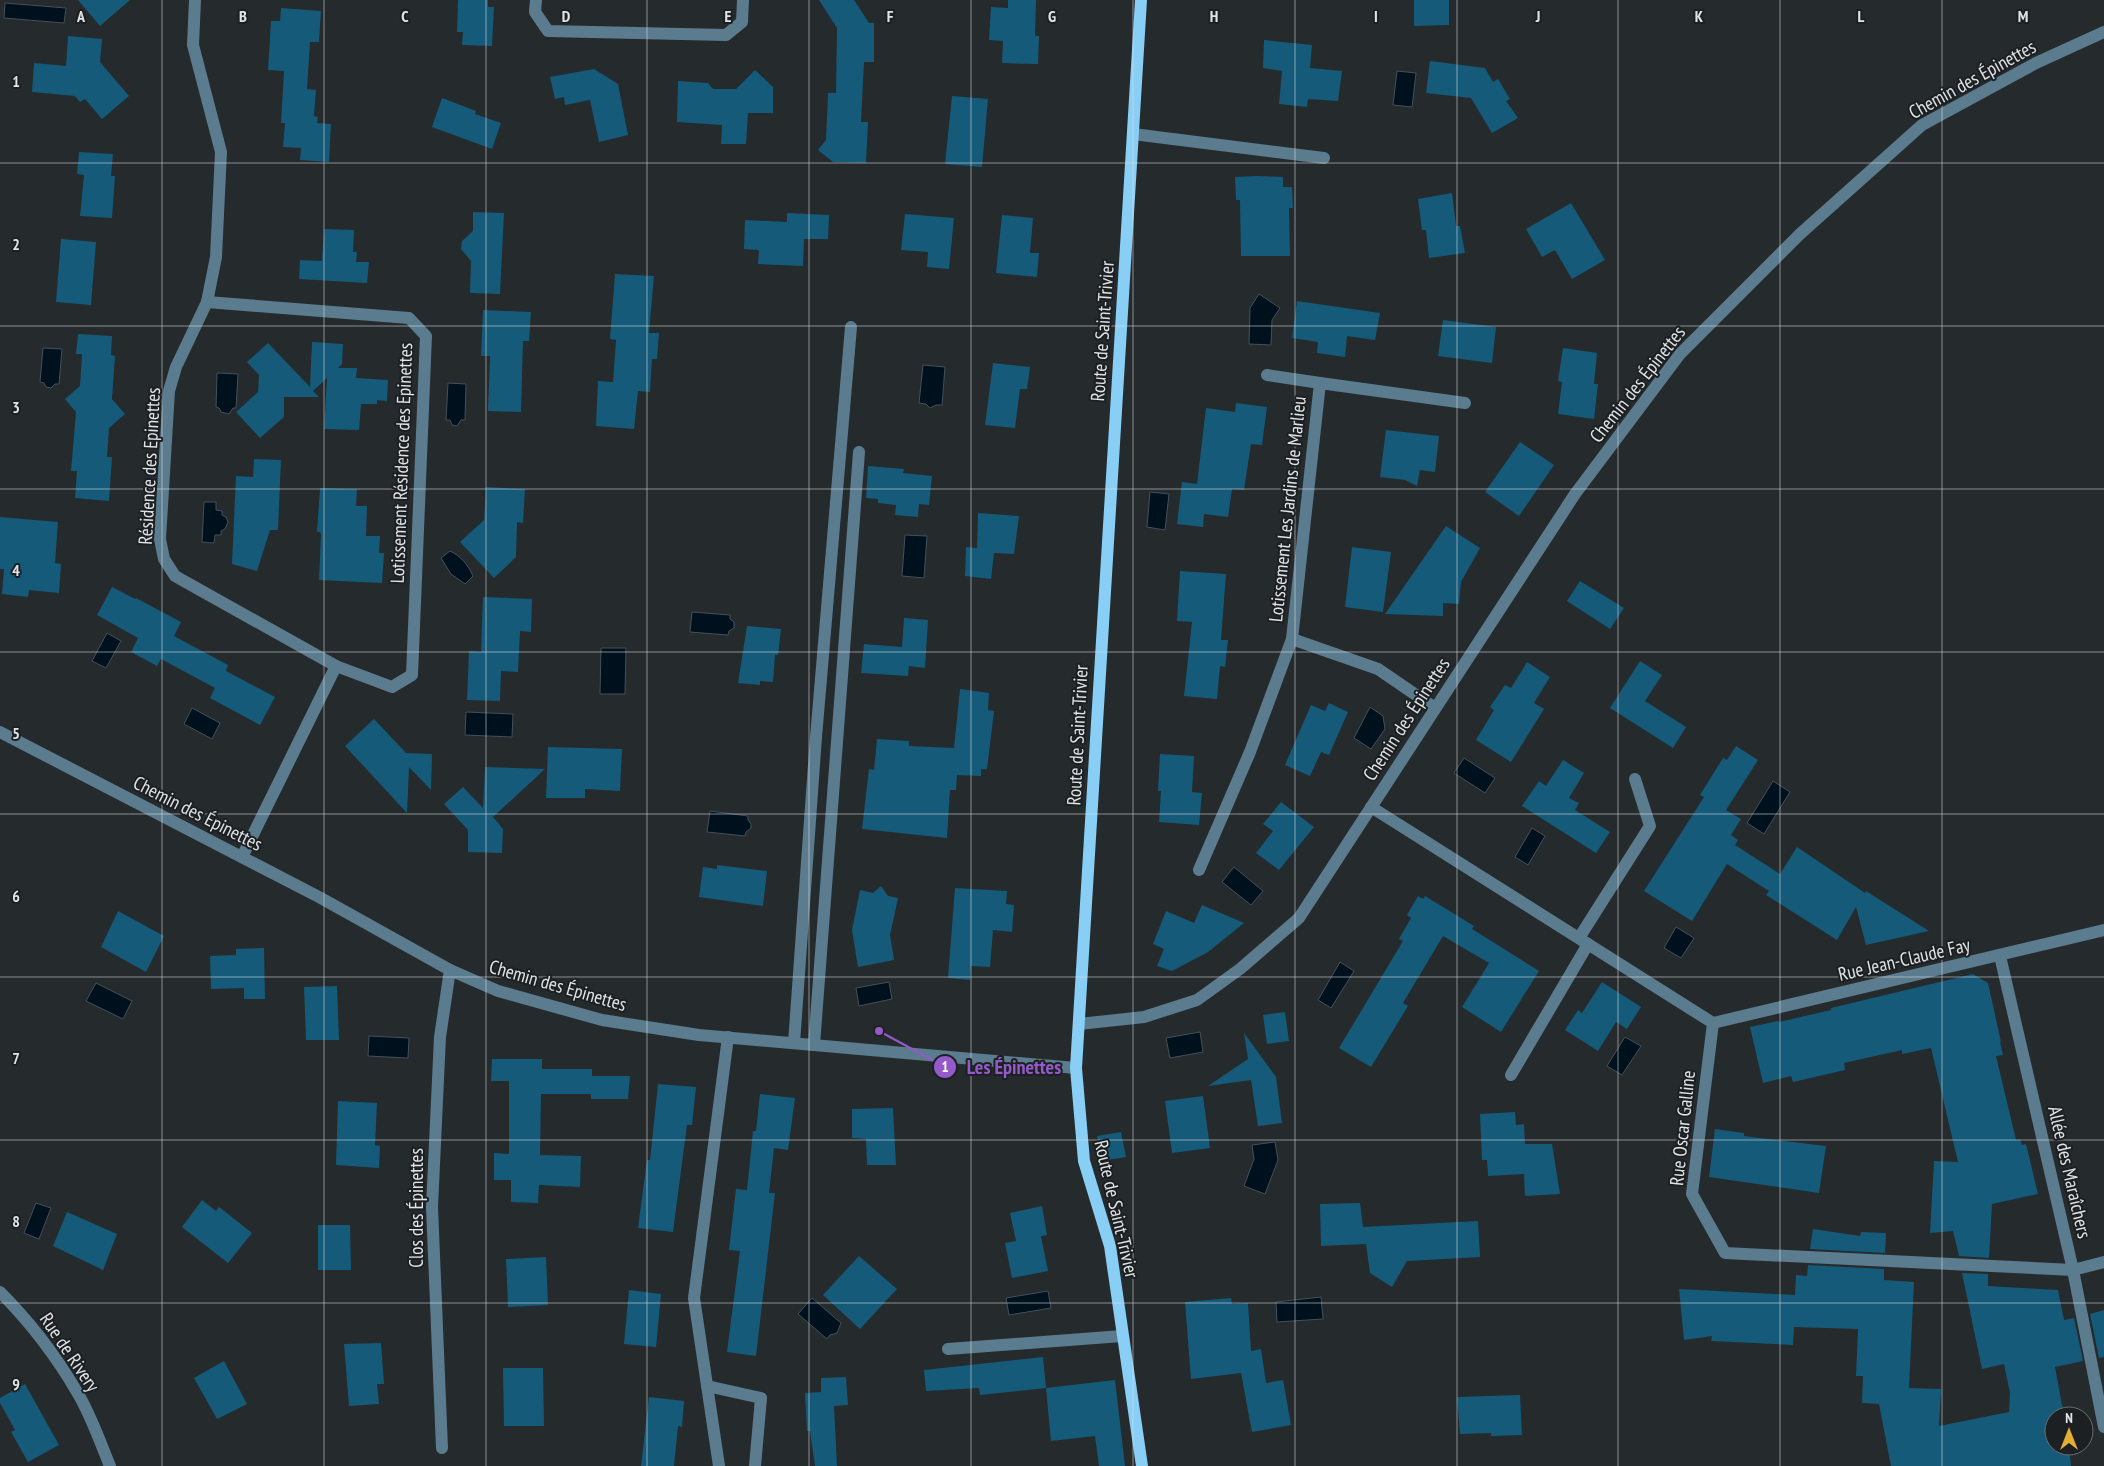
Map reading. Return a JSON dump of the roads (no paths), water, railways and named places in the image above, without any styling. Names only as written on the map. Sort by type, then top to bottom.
[{"type":"main road","name":"Route de Saint-Trivier","points":[[1141,0],[1076,1068],[1084,1161],[1110,1246],[1142,1466]]},
{"type":"street","name":"Résidence des Epinettes","points":[[195,0],[192,45],[221,152],[216,257],[207,302],[176,367],[169,391],[160,539],[164,559],[175,576],[336,666]]},
{"type":"street","points":[[536,0],[535,12],[548,31],[726,35],[742,22],[743,0]]},
{"type":"street","name":"Chemin des Épinettes","points":[[1079,1024],[1144,1017],[1197,1000],[1240,969],[1299,918],[1575,494],[1680,354],[1800,234],[1922,125],[2036,63],[2104,32]]},
{"type":"street","points":[[1133,134],[1324,158]]},
{"type":"street","name":"Lotissement Résidence des Epinettes","points":[[207,302],[408,318],[426,336],[412,675],[392,687],[336,666]]},
{"type":"street","points":[[794,1043],[816,737],[851,327]]},
{"type":"street","name":"Lotissement Les Jardins de Marlieu","points":[[1266,375],[1466,402]]},
{"type":"street","name":"Lotissement Les Jardins de Marlieu","points":[[1200,870],[1250,752],[1292,639],[1320,383]]},
{"type":"street","points":[[814,1045],[859,452]]},
{"type":"street","name":"Lotissement Les Jardins de Marlieu","points":[[1292,639],[1378,669],[1435,708]]},
{"type":"street","points":[[242,857],[336,666]]},
{"type":"street","name":"Chemin des Épinettes","points":[[0,732],[242,857],[450,970],[498,991],[602,1020],[728,1037],[1076,1068]]},
{"type":"street","points":[[1512,1075],[1584,941],[1650,826],[1635,779]]},
{"type":"street","points":[[1371,807],[1713,1023]]},
{"type":"street","name":"Rue Jean-Claude Fay","points":[[1713,1023],[2104,930]]},
{"type":"street","name":"Allée des Maraîchers","points":[[2000,956],[2073,1270],[2104,1426]]},
{"type":"street","name":"Clos des Épinettes","points":[[442,1448],[432,1207],[440,1037],[450,970]]},
{"type":"street","name":"Rue Oscar Galline","points":[[1713,1023],[1692,1194],[1725,1252],[2073,1270],[2104,1262]]},
{"type":"street","points":[[719,1466],[694,1298],[728,1037]]},
{"type":"street","name":"Rue de Rivery","points":[[0,1292],[24,1316],[78,1394],[110,1466]]},
{"type":"street","points":[[948,1349],[1122,1336]]},
{"type":"street","points":[[707,1386],[762,1398],[754,1466]]},
{"type":"water","points":[[5,3],[66,8],[64,23],[4,18]]},
{"type":"water","points":[[1397,71],[1416,73],[1412,107],[1393,105]]},
{"type":"water","points":[[1259,294],[1280,308],[1272,320],[1271,345],[1249,344],[1250,308]]},
{"type":"water","points":[[43,348],[62,349],[59,384],[55,384],[51,388],[46,387],[44,383],[40,382]]},
{"type":"water","points":[[923,365],[945,367],[942,405],[930,408],[926,404],[919,403]]},
{"type":"water","points":[[217,373],[238,374],[236,408],[233,408],[229,414],[221,412],[216,407]]},
{"type":"water","points":[[448,383],[466,384],[465,420],[461,420],[457,426],[452,425],[450,420],[446,420]]},
{"type":"water","points":[[1150,492],[1169,494],[1165,530],[1147,527]]},
{"type":"water","points":[[204,502],[216,502],[216,510],[222,511],[222,515],[226,517],[228,522],[225,529],[221,531],[221,535],[215,535],[214,543],[202,542]]},
{"type":"water","points":[[905,535],[927,536],[924,578],[902,576]]},
{"type":"water","points":[[450,551],[464,561],[473,576],[465,584],[451,574],[441,558]]},
{"type":"water","points":[[692,612],[730,615],[730,619],[734,622],[734,628],[729,631],[728,635],[690,632]]},
{"type":"water","points":[[107,633],[121,641],[106,668],[92,661]]},
{"type":"water","points":[[601,648],[626,648],[625,694],[600,694]]},
{"type":"water","points":[[1370,707],[1383,716],[1385,729],[1371,749],[1354,738]]},
{"type":"water","points":[[192,708],[220,723],[212,739],[184,724]]},
{"type":"water","points":[[466,712],[513,714],[512,737],[465,735]]},
{"type":"water","points":[[1464,758],[1495,778],[1485,793],[1454,773]]},
{"type":"water","points":[[1773,781],[1790,792],[1764,834],[1747,823]]},
{"type":"water","points":[[710,811],[748,816],[751,828],[746,832],[745,836],[707,832]]},
{"type":"water","points":[[1532,828],[1545,836],[1528,865],[1515,857]]},
{"type":"water","points":[[1234,867],[1263,891],[1251,905],[1222,882]]},
{"type":"water","points":[[1676,927],[1694,938],[1681,958],[1664,948]]},
{"type":"water","points":[[1340,962],[1354,971],[1331,1008],[1318,1000]]},
{"type":"water","points":[[889,982],[892,999],[859,1006],[856,988]]},
{"type":"water","points":[[96,983],[132,1001],[123,1019],[86,1001]]},
{"type":"water","points":[[1200,1032],[1203,1052],[1170,1058],[1166,1038]]},
{"type":"water","points":[[369,1036],[409,1038],[408,1058],[368,1056]]},
{"type":"water","points":[[1625,1037],[1641,1046],[1622,1075],[1607,1066]]},
{"type":"water","points":[[1275,1142],[1278,1160],[1265,1194],[1244,1186],[1254,1159],[1252,1145]]},
{"type":"water","points":[[36,1203],[51,1208],[39,1239],[24,1233]]},
{"type":"water","points":[[1048,1291],[1051,1308],[1009,1315],[1006,1298]]},
{"type":"water","points":[[1321,1297],[1323,1319],[1277,1322],[1276,1302]]},
{"type":"water","points":[[812,1298],[841,1323],[837,1333],[830,1335],[827,1339],[798,1314]]},
{"type":"place","name":"Les Épinettes","points":[[879,1031]]}]
